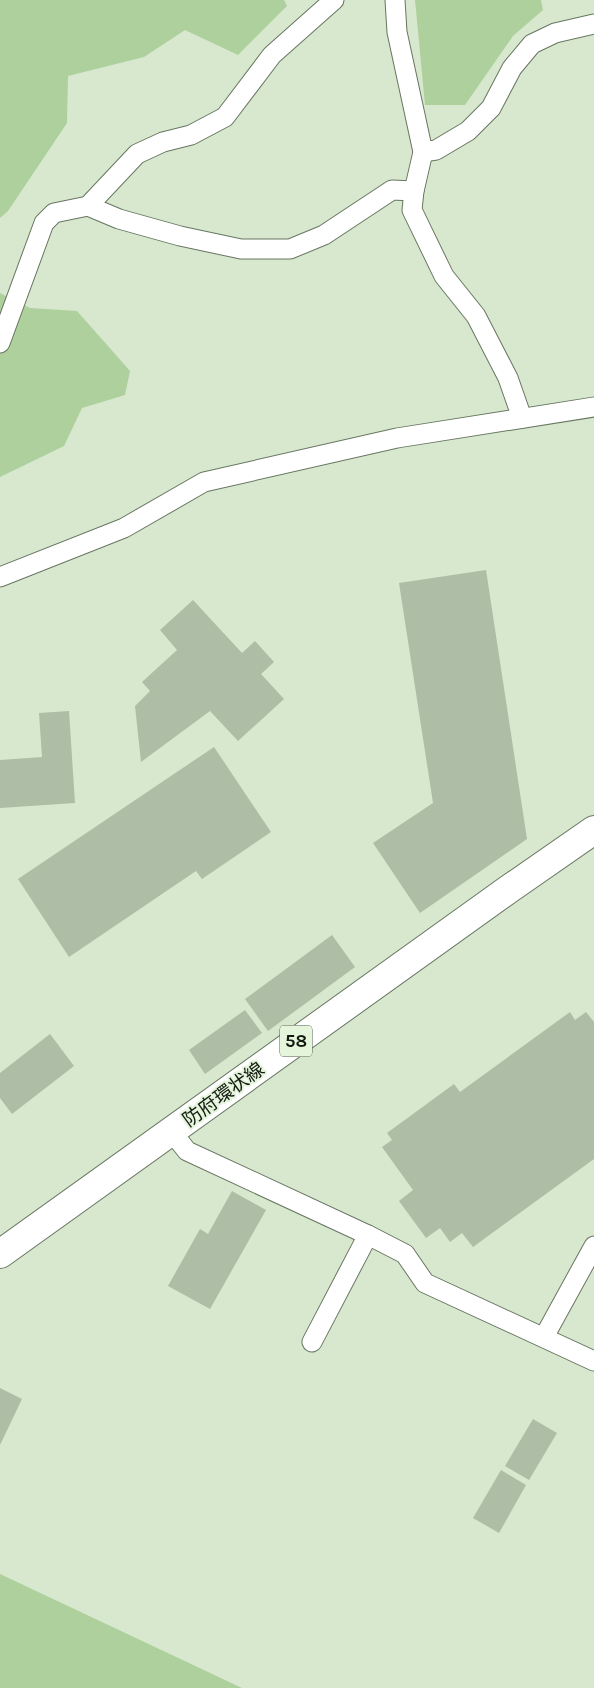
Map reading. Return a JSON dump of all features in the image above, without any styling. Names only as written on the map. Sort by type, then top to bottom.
[{"type":"main road","name":"防府環状線","points":[[0,1254],[501,894],[594,830]]},
{"type":"street","points":[[88,206],[137,154],[163,142],[192,136],[225,117],[272,55],[334,0]]},
{"type":"street","points":[[395,0],[397,32],[423,152],[414,191],[412,210],[444,276],[476,316],[508,378],[522,418]]},
{"type":"street","points":[[423,152],[436,150],[468,131],[491,108],[512,68],[532,44],[556,33],[594,24]]},
{"type":"street","points":[[0,343],[44,223],[54,213],[88,206],[119,219],[180,236],[242,249],[290,249],[324,235],[392,190],[414,191]]},
{"type":"street","points":[[0,577],[124,528],[204,482],[397,438],[594,408]]},
{"type":"street","points":[[171,1131],[187,1151],[405,1254],[426,1283],[594,1361]]},
{"type":"street","points":[[312,1342],[368,1235]]},
{"type":"street","points":[[544,1337],[594,1246]]},
{"type":"green space","points":[[0,0],[284,0],[287,6],[238,55],[185,30],[144,57],[68,76],[67,123],[8,211],[0,218]]},
{"type":"green space","points":[[415,0],[541,0],[543,10],[513,36],[465,105],[425,105]]},
{"type":"green space","points":[[0,293],[30,308],[77,311],[130,371],[125,395],[82,408],[64,446],[0,477]]},
{"type":"green space","points":[[0,1574],[242,1688],[0,1688]]},
{"type":"building","points":[[486,570],[527,839],[420,913],[373,843],[433,803],[399,583]]},
{"type":"building","points":[[193,600],[242,653],[255,641],[274,662],[261,674],[284,699],[238,741],[210,711],[141,762],[135,706],[150,691],[142,682],[177,650],[160,630]]},
{"type":"building","points":[[69,711],[75,803],[0,808],[0,760],[42,757],[39,713]]},
{"type":"building","points":[[214,747],[271,832],[202,879],[196,871],[69,957],[18,879]]},
{"type":"building","points":[[332,935],[355,967],[268,1031],[245,999]]},
{"type":"building","points":[[245,1010],[262,1033],[205,1074],[189,1050]]},
{"type":"building","points":[[570,1012],[575,1020],[586,1012],[594,1022],[594,1159],[473,1247],[462,1233],[450,1242],[440,1228],[426,1238],[399,1201],[413,1190],[382,1147],[392,1140],[387,1133],[454,1084],[460,1092]]},
{"type":"building","points":[[50,1034],[74,1066],[12,1114],[0,1098],[0,1073]]},
{"type":"building","points":[[232,1191],[266,1210],[210,1309],[168,1286],[200,1229],[208,1234]]},
{"type":"building","points":[[0,1388],[22,1399],[0,1445]]},
{"type":"building","points":[[533,1419],[557,1433],[529,1480],[505,1466]]},
{"type":"building","points":[[501,1470],[526,1485],[499,1533],[473,1518]]}]
